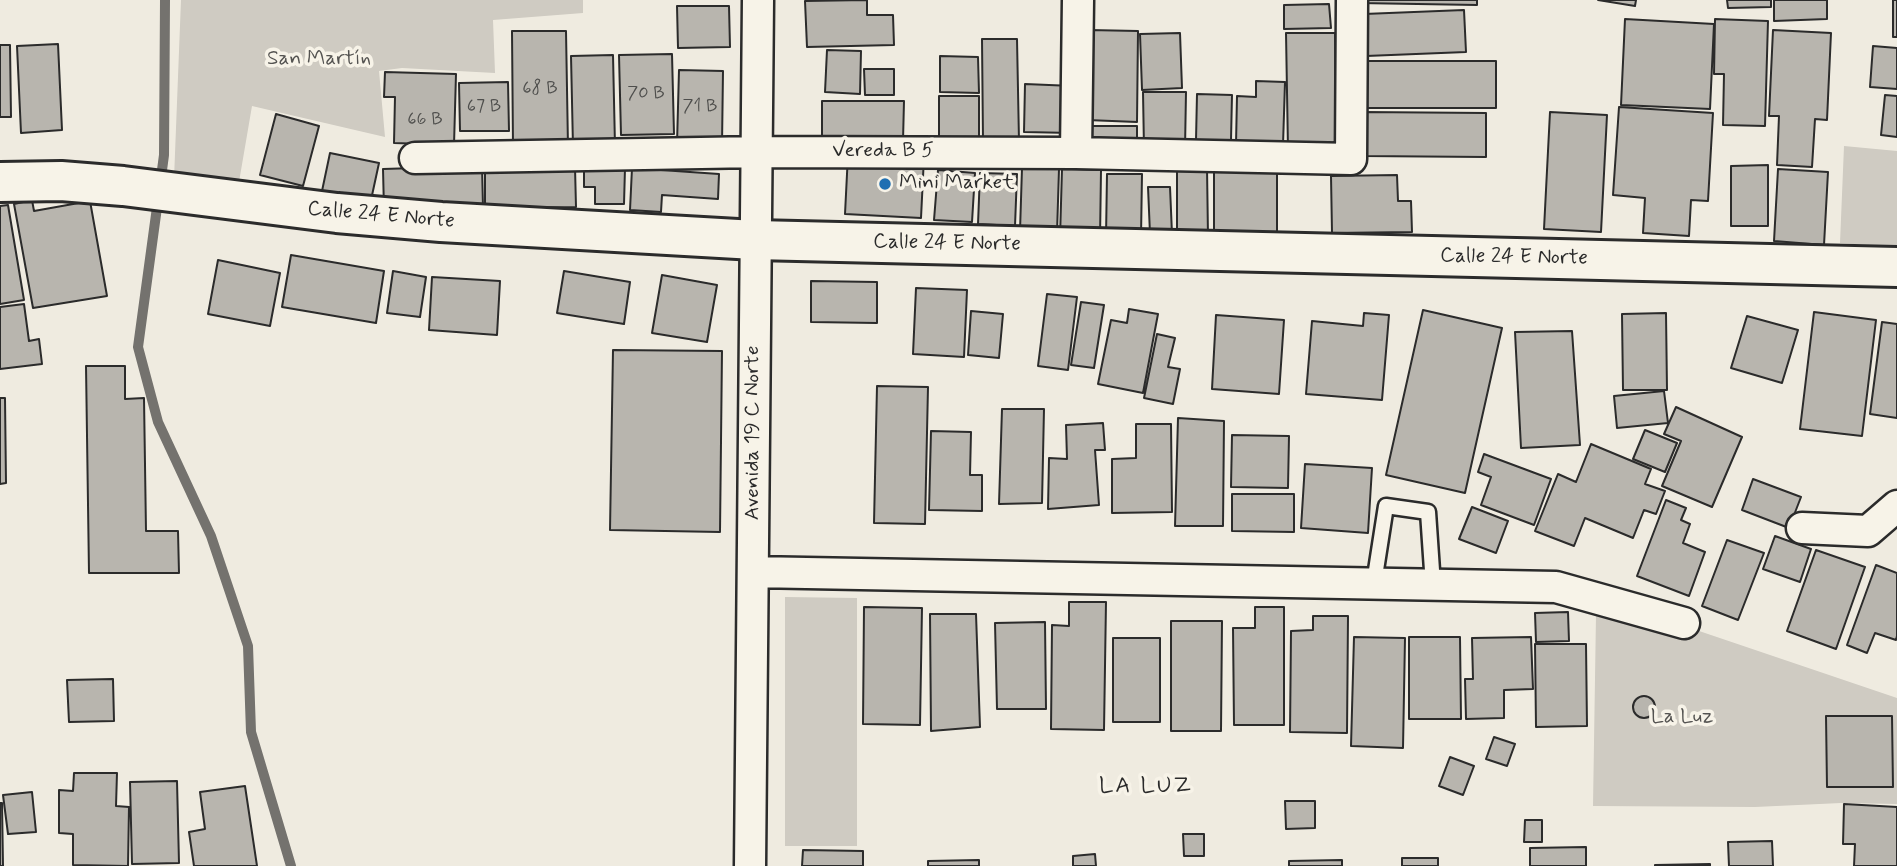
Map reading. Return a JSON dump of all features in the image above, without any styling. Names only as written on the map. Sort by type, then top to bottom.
[{"type":"main road","name":"Calle 24 E Norte","points":[[0,182],[61,181],[337,213],[441,222],[755,240],[1897,267]]},
{"type":"street","name":"Avenida 19 C Norte","points":[[750,866],[758,0]]},
{"type":"street","points":[[1076,153],[1078,0]]},
{"type":"street","name":"Vereda B 5","points":[[415,158],[758,152],[1076,153],[1352,159],[1352,0]]},
{"type":"street","points":[[1802,528],[1868,531],[1897,506]]},
{"type":"street","points":[[753,572],[1556,587],[1684,623]]},
{"type":"lane","points":[[1374,583],[1386,506],[1427,512],[1433,584]]},
{"type":"green space","name":"San Martín","points":[[181,0],[583,0],[583,13],[493,20],[495,73],[402,68],[379,71],[385,137],[252,106],[239,182],[174,179]]},
{"type":"green space","points":[[1844,146],[1897,151],[1897,247],[1840,243]]},
{"type":"green space","points":[[785,597],[857,598],[857,846],[785,846]]},
{"type":"green space","name":"La Luz","points":[[1643,612],[1897,698],[1897,804],[1593,806],[1596,615],[1640,624]]},
{"type":"building","points":[[867,0],[867,15],[893,15],[894,45],[807,47],[805,1]]},
{"type":"building","points":[[1358,0],[1477,0],[1477,5],[1358,3]]},
{"type":"building","points":[[1598,0],[1636,0],[1635,6]]},
{"type":"building","points":[[1727,0],[1771,0],[1771,7],[1728,8]]},
{"type":"building","points":[[1774,0],[1827,0],[1827,19],[1774,21]]},
{"type":"building","points":[[1893,0],[1897,0],[1897,37],[1893,37]]},
{"type":"building","points":[[1329,4],[1331,28],[1284,29],[1284,5]]},
{"type":"building","points":[[677,6],[729,6],[730,47],[678,48]]},
{"type":"building","points":[[1464,10],[1466,52],[1366,56],[1364,14]]},
{"type":"building","points":[[1625,19],[1714,24],[1710,109],[1621,105]]},
{"type":"building","points":[[1715,19],[1768,21],[1765,126],[1723,125],[1724,74],[1714,74]]},
{"type":"building","points":[[1089,30],[1138,31],[1137,122],[1087,120]]},
{"type":"building","points":[[1773,30],[1831,33],[1827,120],[1815,119],[1812,167],[1777,165],[1779,116],[1769,116]]},
{"type":"building","points":[[512,31],[566,31],[568,147],[513,147]]},
{"type":"building","points":[[1180,33],[1182,88],[1142,90],[1140,34]]},
{"type":"building","points":[[1286,33],[1335,33],[1336,149],[1288,150]]},
{"type":"building","points":[[982,39],[1017,39],[1019,141],[983,141]]},
{"type":"building","points":[[58,44],[62,130],[21,133],[17,46]]},
{"type":"building","points":[[0,45],[10,45],[11,117],[0,117]]},
{"type":"building","points":[[1873,46],[1897,48],[1897,89],[1870,87]]},
{"type":"building","points":[[827,50],[861,51],[860,94],[825,92]]},
{"type":"building","points":[[672,54],[674,134],[621,135],[619,55]]},
{"type":"building","points":[[613,55],[615,146],[573,147],[571,56]]},
{"type":"building","points":[[940,56],[978,57],[979,93],[940,92]]},
{"type":"building","points":[[1358,61],[1496,61],[1496,108],[1359,108]]},
{"type":"building","points":[[864,69],[894,69],[894,95],[865,95]]},
{"type":"building","points":[[679,70],[723,71],[722,145],[677,144]]},
{"type":"building","points":[[385,72],[456,74],[454,145],[394,143],[395,97],[384,97]]},
{"type":"building","points":[[1256,81],[1285,82],[1283,145],[1236,144],[1237,96],[1256,97]]},
{"type":"building","points":[[508,82],[509,131],[460,131],[459,83]]},
{"type":"building","points":[[1025,84],[1073,86],[1072,133],[1024,132]]},
{"type":"building","points":[[1143,92],[1186,92],[1185,149],[1144,149]]},
{"type":"building","points":[[1197,94],[1232,95],[1231,140],[1196,140]]},
{"type":"building","points":[[1885,95],[1897,96],[1897,137],[1881,135]]},
{"type":"building","points":[[939,96],[979,96],[979,143],[939,143]]},
{"type":"building","points":[[822,101],[904,101],[903,141],[822,140]]},
{"type":"building","points":[[1619,107],[1713,113],[1708,201],[1691,200],[1689,236],[1643,233],[1645,198],[1613,195]]},
{"type":"building","points":[[1362,112],[1486,113],[1486,157],[1362,156]]},
{"type":"building","points":[[1550,112],[1607,115],[1601,232],[1544,229]]},
{"type":"building","points":[[276,114],[319,126],[303,186],[260,175]]},
{"type":"building","points":[[1092,126],[1137,126],[1137,149],[1092,149]]},
{"type":"building","points":[[330,153],[379,163],[371,200],[322,191]]},
{"type":"building","points":[[848,154],[924,157],[921,218],[845,214]]},
{"type":"building","points":[[1214,159],[1277,170],[1277,237],[1214,236]]},
{"type":"building","points":[[1768,165],[1768,226],[1731,226],[1731,166]]},
{"type":"building","points":[[482,166],[483,207],[384,210],[383,169]]},
{"type":"building","points":[[485,167],[575,167],[576,207],[485,208]]},
{"type":"building","points":[[1177,167],[1207,167],[1208,237],[1177,237]]},
{"type":"building","points":[[584,168],[625,168],[624,204],[595,204],[595,187],[584,187]]},
{"type":"building","points":[[632,168],[719,174],[718,199],[662,195],[661,212],[630,210]]},
{"type":"building","points":[[1022,168],[1059,169],[1057,233],[1020,231]]},
{"type":"building","points":[[1062,169],[1101,170],[1100,239],[1060,238]]},
{"type":"building","points":[[1778,169],[1828,172],[1824,245],[1774,241]]},
{"type":"building","points":[[938,170],[975,173],[972,222],[934,220]]},
{"type":"building","points":[[980,173],[1017,174],[1015,226],[978,224]]},
{"type":"building","points":[[1107,174],[1142,174],[1141,237],[1106,237]]},
{"type":"building","points":[[1397,175],[1398,201],[1411,201],[1412,232],[1332,233],[1331,176]]},
{"type":"building","points":[[1148,187],[1170,187],[1172,234],[1150,234]]},
{"type":"building","points":[[32,200],[34,211],[90,201],[107,296],[33,308],[14,204]]},
{"type":"building","points":[[8,205],[24,300],[0,304],[0,206]]},
{"type":"building","points":[[291,255],[384,271],[376,323],[282,307]]},
{"type":"building","points":[[218,260],[280,273],[270,326],[208,314]]},
{"type":"building","points":[[393,271],[426,277],[420,317],[387,313]]},
{"type":"building","points":[[564,271],[630,282],[624,324],[557,313]]},
{"type":"building","points":[[662,275],[717,285],[707,342],[652,333]]},
{"type":"building","points":[[432,277],[500,281],[497,335],[429,330]]},
{"type":"building","points":[[811,281],[877,282],[877,323],[811,322]]},
{"type":"building","points":[[916,288],[967,290],[964,357],[913,354]]},
{"type":"building","points":[[1047,294],[1077,297],[1068,370],[1038,366]]},
{"type":"building","points":[[1081,302],[1104,305],[1094,368],[1071,365]]},
{"type":"building","points":[[24,304],[29,341],[39,339],[42,364],[0,369],[0,307]]},
{"type":"building","points":[[1129,309],[1158,314],[1143,393],[1098,384],[1111,320],[1127,323]]},
{"type":"building","points":[[1423,310],[1502,328],[1465,493],[1386,475]]},
{"type":"building","points":[[971,311],[1003,314],[999,358],[968,355]]},
{"type":"building","points":[[1814,312],[1876,320],[1862,436],[1800,429]]},
{"type":"building","points":[[1364,313],[1389,315],[1382,400],[1306,394],[1312,321],[1363,326]]},
{"type":"building","points":[[1666,313],[1667,390],[1623,390],[1622,314]]},
{"type":"building","points":[[1216,315],[1284,320],[1279,394],[1212,389]]},
{"type":"building","points":[[1747,316],[1798,330],[1782,383],[1731,368]]},
{"type":"building","points":[[1882,322],[1897,324],[1897,418],[1870,414]]},
{"type":"building","points":[[1572,331],[1580,445],[1521,448],[1515,332]]},
{"type":"building","points":[[1157,334],[1175,338],[1168,367],[1180,369],[1173,404],[1144,398]]},
{"type":"building","points":[[613,350],[722,351],[720,532],[610,530]]},
{"type":"building","points":[[86,366],[125,366],[125,399],[144,398],[146,531],[178,531],[179,573],[89,573]]},
{"type":"building","points":[[877,386],[928,387],[925,524],[874,523]]},
{"type":"building","points":[[1664,391],[1668,423],[1617,428],[1614,396]]},
{"type":"building","points":[[0,398],[5,398],[6,483],[0,484]]},
{"type":"building","points":[[1676,407],[1742,437],[1712,507],[1662,486],[1681,441],[1664,434]]},
{"type":"building","points":[[1002,409],[1044,409],[1042,503],[999,504]]},
{"type":"building","points":[[1178,418],[1224,421],[1223,526],[1175,526]]},
{"type":"building","points":[[1103,423],[1105,450],[1095,450],[1099,505],[1048,509],[1049,458],[1067,459],[1066,425]]},
{"type":"building","points":[[1136,424],[1171,424],[1172,512],[1112,513],[1112,459],[1136,458]]},
{"type":"building","points":[[1645,430],[1677,443],[1665,472],[1633,459]]},
{"type":"building","points":[[931,431],[971,432],[970,475],[982,475],[982,511],[929,510]]},
{"type":"building","points":[[1232,435],[1289,436],[1288,488],[1231,487]]},
{"type":"building","points":[[1591,444],[1651,469],[1645,484],[1665,491],[1656,514],[1644,510],[1633,538],[1585,518],[1574,546],[1535,531],[1558,474],[1576,482]]},
{"type":"building","points":[[1484,454],[1551,479],[1534,525],[1481,505],[1491,477],[1478,472]]},
{"type":"building","points":[[1305,464],[1372,468],[1368,533],[1301,528]]},
{"type":"building","points":[[1753,479],[1801,497],[1789,528],[1742,510]]},
{"type":"building","points":[[1232,494],[1294,494],[1294,532],[1232,531]]},
{"type":"building","points":[[1666,500],[1686,508],[1681,520],[1690,524],[1683,543],[1705,552],[1689,596],[1637,576]]},
{"type":"building","points":[[1472,507],[1508,521],[1496,553],[1459,539]]},
{"type":"building","points":[[1775,536],[1811,549],[1800,582],[1763,569]]},
{"type":"building","points":[[1727,540],[1764,553],[1738,620],[1702,606]]},
{"type":"building","points":[[1816,550],[1865,567],[1836,649],[1787,631]]},
{"type":"building","points":[[1876,565],[1897,573],[1897,636],[1896,640],[1875,633],[1867,653],[1847,645]]},
{"type":"building","points":[[1069,602],[1106,602],[1104,730],[1051,729],[1052,625],[1069,626]]},
{"type":"building","points":[[864,607],[922,608],[920,725],[863,724]]},
{"type":"building","points":[[1255,607],[1284,607],[1284,725],[1234,725],[1233,628],[1255,628]]},
{"type":"building","points":[[1568,612],[1569,641],[1536,642],[1535,613]]},
{"type":"building","points":[[930,614],[976,614],[980,727],[931,731]]},
{"type":"building","points":[[1313,616],[1348,616],[1347,733],[1290,732],[1291,631],[1313,630]]},
{"type":"building","points":[[1171,621],[1222,621],[1221,731],[1171,731]]},
{"type":"building","points":[[1045,622],[1046,709],[997,709],[995,623]]},
{"type":"building","points":[[1354,637],[1405,638],[1403,748],[1351,746]]},
{"type":"building","points":[[1409,637],[1460,637],[1461,719],[1409,719]]},
{"type":"building","points":[[1531,637],[1533,689],[1504,690],[1504,718],[1466,719],[1465,679],[1473,679],[1472,638]]},
{"type":"building","points":[[1113,638],[1160,638],[1160,722],[1113,722]]},
{"type":"building","points":[[1535,644],[1586,644],[1587,726],[1536,727]]},
{"type":"building","points":[[113,679],[114,721],[69,722],[67,680]]},
{"type":"building","points":[[1644,696],[1652,699],[1655,707],[1652,715],[1644,718],[1636,715],[1633,707],[1636,699]]},
{"type":"building","points":[[1826,716],[1892,716],[1893,787],[1827,787]]},
{"type":"building","points":[[1494,737],[1515,744],[1507,766],[1486,759]]},
{"type":"building","points":[[1450,757],[1474,766],[1463,795],[1439,786]]},
{"type":"building","points":[[74,773],[117,773],[116,806],[129,807],[128,866],[73,865],[73,834],[59,833],[59,790],[73,791]]},
{"type":"building","points":[[177,781],[179,863],[132,864],[130,782]]},
{"type":"building","points":[[245,786],[257,866],[194,866],[189,832],[205,829],[200,792]]},
{"type":"building","points":[[32,792],[36,832],[8,834],[3,795]]},
{"type":"building","points":[[1285,801],[1315,801],[1315,828],[1286,829]]},
{"type":"building","points":[[2,803],[3,866],[0,866]]},
{"type":"building","points":[[1844,804],[1897,807],[1897,866],[1854,866],[1855,844],[1843,844]]},
{"type":"building","points":[[1525,820],[1542,820],[1542,842],[1524,842]]},
{"type":"building","points":[[1183,834],[1204,834],[1204,856],[1184,856]]},
{"type":"building","points":[[1772,841],[1773,866],[1729,866],[1728,842]]},
{"type":"building","points":[[1586,847],[1586,866],[1530,866],[1530,848]]},
{"type":"building","points":[[803,850],[863,851],[863,866],[802,866]]},
{"type":"building","points":[[1095,854],[1096,866],[1073,866],[1073,856]]},
{"type":"building","points":[[1402,858],[1438,858],[1438,866],[1402,866]]},
{"type":"building","points":[[979,860],[979,866],[928,866],[928,861]]},
{"type":"building","points":[[1342,860],[1342,866],[1289,866],[1289,861]]},
{"type":"building","points":[[1655,865],[1710,866],[1655,866]]},
{"type":"waterway","points":[[160,185],[164,155],[165,0]]},
{"type":"waterway","points":[[158,200],[138,347],[158,422],[211,536],[248,646],[251,732],[291,866]]},
{"type":"place","name":"Mini Market","points":[[885,184]]},
{"type":"district","name":"LA LUZ","points":[[1146,787]]}]
